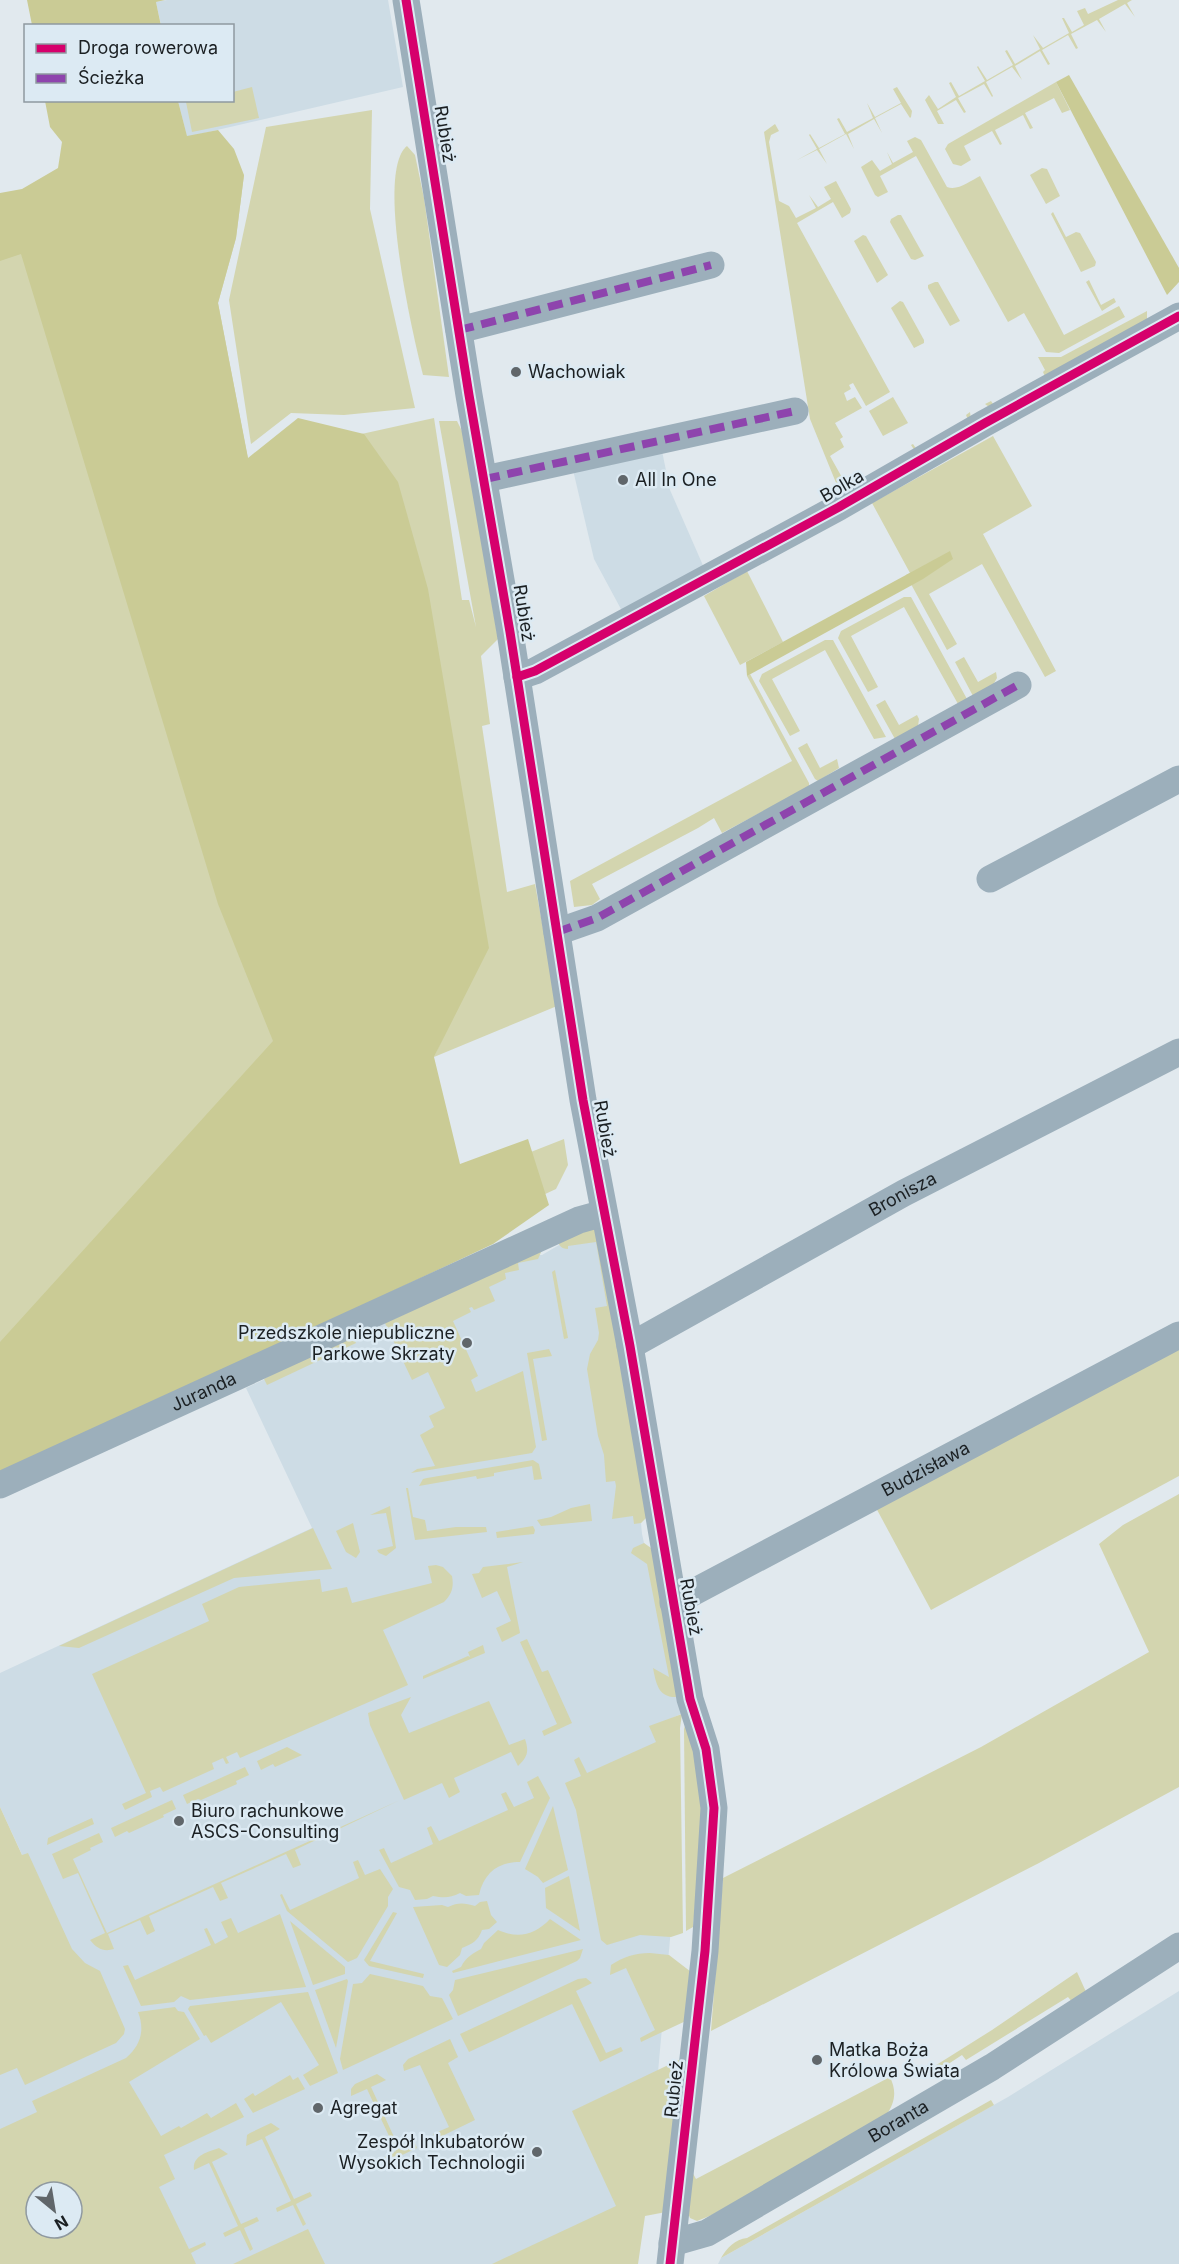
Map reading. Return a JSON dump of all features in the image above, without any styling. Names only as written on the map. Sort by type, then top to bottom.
[{"type":"street","name":"Rubież","points":[[406,0],[518,677],[583,1100],[630,1346],[690,1699],[706,1749],[714,1808],[705,1951],[671,2254]]},
{"type":"street","points":[[459,330],[711,265]]},
{"type":"street","name":"Bolka","points":[[518,677],[535,671],[839,507],[1179,316]]},
{"type":"street","points":[[485,479],[795,411]]},
{"type":"street","points":[[557,932],[597,918],[1018,685]]},
{"type":"street","points":[[990,879],[1179,779]]},
{"type":"street","name":"Bronisza","points":[[630,1346],[904,1193],[1179,1052]]},
{"type":"street","name":"Juranda","points":[[0,1485],[579,1220],[604,1213]]},
{"type":"street","name":"Budzisława","points":[[673,1603],[1179,1335]]},
{"type":"street","name":"Boranta","points":[[671,2254],[972,2079],[1094,2003],[1179,1946]]},
{"type":"shaded area","points":[[167,0],[388,0],[403,87],[187,137],[178,102],[234,102],[234,24],[161,24],[156,2]]},
{"type":"shaded area","points":[[662,451],[670,490],[705,570],[622,611],[594,559],[573,470]]},
{"type":"shaded area","points":[[596,1234],[644,1515],[641,1523],[642,1534],[644,1543],[650,1550],[681,1714],[672,1718],[673,1906],[645,2216],[543,2264],[147,2264],[154,2167],[84,2182],[84,2180],[24,2180],[24,2200],[0,2216],[0,2068],[100,2023],[0,1807],[0,1673],[312,1528],[246,1388],[533,1255],[542,1255],[563,1241]]},
{"type":"shaded area","points":[[1179,1991],[1179,2264],[718,2264],[721,2258],[1008,2097]]},
{"type":"green space","points":[[27,0],[165,0],[156,2],[161,24],[32,24]]},
{"type":"green space","points":[[1118,0],[1132,0],[1127,3],[1135,17],[1125,4],[1099,19],[1106,32],[1097,20],[1071,34],[1078,48],[1076,49],[1068,35],[1042,50],[1050,64],[1048,65],[1040,51],[1015,66],[1022,80],[1012,67],[986,82],[992,97],[984,84],[958,98],[966,112],[964,113],[956,100],[937,111],[944,124],[938,124],[925,100],[929,95],[938,109],[956,97],[949,83],[951,82],[959,96],[985,81],[978,66],[987,80],[1013,65],[1005,51],[1007,50],[1015,64],[1040,49],[1033,35],[1043,48],[1069,33],[1062,18],[1072,32],[1084,25],[1077,11],[1085,8],[1088,14]]},
{"type":"green space","points":[[1069,75],[1179,268],[1179,282],[1167,295],[1056,82]]},
{"type":"green space","points":[[1056,82],[1070,110],[1062,113],[1054,98],[1025,113],[1033,128],[1030,129],[1023,115],[995,130],[1002,144],[1000,145],[992,131],[964,146],[971,160],[961,166],[953,164],[945,149],[948,144]]},
{"type":"green space","points":[[252,87],[259,118],[192,132],[186,102],[234,102],[234,92]]},
{"type":"green space","points":[[897,87],[912,111],[910,118],[901,104],[875,118],[882,133],[874,119],[848,134],[854,149],[846,134],[819,149],[827,164],[817,150],[797,160],[817,149],[810,134],[819,148],[845,134],[837,119],[839,118],[847,132],[873,118],[867,103],[875,117],[901,103],[893,89]]},
{"type":"green space","points":[[45,102],[178,102],[187,136],[218,130],[234,149],[244,175],[236,238],[218,303],[248,458],[298,418],[364,434],[398,482],[428,589],[489,948],[434,1057],[460,1164],[528,1139],[549,1205],[493,1244],[0,1476],[0,1342],[273,1041],[218,904],[21,254],[0,261],[0,193],[22,189],[58,168],[62,142],[50,127]]},
{"type":"green space","points":[[372,110],[370,209],[415,408],[344,415],[291,413],[251,444],[229,300],[266,127]]},
{"type":"green space","points":[[775,124],[779,131],[771,135],[769,142],[779,201],[789,206],[796,218],[816,208],[809,195],[818,207],[831,199],[824,187],[836,181],[851,209],[850,213],[842,218],[833,202],[797,223],[890,392],[866,406],[853,383],[849,385],[851,389],[844,393],[847,401],[855,397],[862,408],[835,423],[843,437],[840,439],[844,447],[830,456],[844,481],[859,473],[863,479],[915,451],[911,445],[913,444],[917,450],[947,434],[841,495],[810,419],[764,132]]},
{"type":"green space","points":[[915,137],[921,140],[947,187],[960,187],[980,176],[1064,335],[1119,306],[1125,317],[1059,353],[1046,352],[1024,313],[1008,322],[916,156],[880,176],[888,192],[878,197],[875,195],[861,167],[872,160],[880,171],[892,164],[887,152],[893,163],[913,152],[907,141]]},
{"type":"green space","points":[[407,146],[415,155],[424,198],[449,377],[423,375],[405,292],[395,220],[395,187],[398,162]]},
{"type":"green space","points":[[1042,168],[1047,169],[1060,196],[1046,204],[1030,175]]},
{"type":"green space","points":[[244,175],[236,238],[218,303],[248,459],[434,418],[462,600],[469,600],[476,627],[439,421],[457,421],[463,433],[498,639],[481,656],[490,724],[482,726],[507,892],[535,884],[557,1006],[434,1057],[446,1031],[341,1227],[564,1139],[568,1165],[556,1189],[0,1446],[0,247]]},
{"type":"green space","points":[[1053,212],[1066,237],[1076,232],[1080,233],[1096,262],[1095,266],[1081,272],[1051,214]]},
{"type":"green space","points":[[901,215],[924,256],[915,260],[911,259],[890,222]]},
{"type":"green space","points":[[863,235],[866,236],[888,275],[877,283],[854,241]]},
{"type":"green space","points":[[1089,280],[1101,305],[1114,298],[1116,302],[1102,311],[1086,282]]},
{"type":"green space","points":[[938,282],[960,321],[950,326],[928,288],[928,285]]},
{"type":"green space","points":[[900,301],[903,302],[924,340],[924,343],[914,348],[891,308]]},
{"type":"green space","points":[[1147,311],[1147,319],[1140,330],[998,409],[992,409],[985,404],[991,401],[995,407],[1046,379],[1043,372],[1045,370],[1038,357],[1061,357]]},
{"type":"green space","points":[[893,397],[908,423],[883,436],[869,411]]},
{"type":"green space","points":[[970,412],[971,420],[969,421],[966,415]]},
{"type":"green space","points":[[993,436],[1032,506],[983,534],[1056,671],[1045,677],[982,564],[929,594],[957,644],[947,650],[906,575],[910,573],[872,503]]},
{"type":"green space","points":[[950,551],[953,559],[923,579],[747,676],[746,662]]},
{"type":"green space","points":[[747,571],[783,642],[740,665],[704,596]]},
{"type":"green space","points":[[904,597],[911,597],[967,699],[958,704],[904,607],[851,636],[878,687],[868,692],[838,638],[841,631]]},
{"type":"green space","points":[[825,640],[833,640],[886,737],[874,739],[825,650],[772,679],[800,731],[790,736],[759,681],[762,674]]},
{"type":"green space","points":[[964,657],[978,682],[996,672],[997,678],[993,685],[973,696],[955,662]]},
{"type":"green space","points":[[750,674],[809,783],[809,787],[722,833],[714,818],[592,884],[600,899],[592,905],[574,907],[570,881],[792,761],[747,676]]},
{"type":"green space","points":[[885,700],[899,725],[917,715],[918,726],[895,739],[876,705]]},
{"type":"green space","points":[[807,743],[820,768],[837,759],[839,768],[818,781],[815,779],[798,748]]},
{"type":"green space","points":[[591,1224],[603,1229],[650,1514],[641,1523],[634,1524],[633,1516],[612,1519],[616,1486],[615,1481],[606,1482],[604,1455],[598,1436],[587,1369],[590,1354],[598,1340],[599,1333],[595,1308],[607,1306],[596,1242],[568,1246],[568,1249],[560,1246],[556,1239]]},
{"type":"green space","points":[[542,1250],[538,1259],[518,1263],[519,1270],[505,1273],[506,1279],[489,1287],[495,1301],[474,1310],[472,1307],[469,1308],[471,1312],[453,1321],[478,1376],[471,1380],[476,1392],[523,1371],[536,1447],[532,1453],[411,1473],[417,1469],[435,1466],[420,1435],[434,1427],[429,1416],[445,1408],[428,1372],[412,1380],[385,1323]]},
{"type":"green space","points":[[555,1270],[568,1338],[564,1339],[552,1272]]},
{"type":"green space","points":[[351,1333],[356,1343],[267,1385],[264,1379]]},
{"type":"green space","points":[[1179,1343],[1179,1476],[931,1610],[875,1506]]},
{"type":"green space","points":[[549,1349],[552,1356],[533,1359],[547,1440],[542,1441],[527,1353]]},
{"type":"green space","points":[[533,1460],[539,1464],[542,1479],[534,1480],[532,1466],[494,1473],[494,1476],[477,1479],[476,1476],[419,1486],[423,1479],[427,1478]]},
{"type":"green space","points":[[406,1488],[408,1488],[413,1517],[425,1520],[427,1531],[456,1527],[486,1527],[487,1532],[415,1540]]},
{"type":"green space","points":[[1179,1494],[1179,1787],[1039,1863],[711,2031],[723,1878],[981,1747],[1149,1652],[1099,1544],[1123,1525]]},
{"type":"green space","points":[[590,1504],[592,1521],[541,1526],[537,1520],[551,1517],[571,1508]]},
{"type":"green space","points":[[390,1506],[396,1548],[386,1556],[377,1550],[393,1546],[386,1513],[370,1515]]},
{"type":"green space","points":[[353,1523],[360,1552],[356,1558],[346,1552],[336,1531]]},
{"type":"green space","points":[[533,1526],[534,1534],[497,1538],[496,1532]]},
{"type":"green space","points":[[313,1528],[332,1569],[234,1578],[79,1648],[59,1646]]},
{"type":"green space","points":[[644,1543],[658,1553],[677,1697],[671,1697],[662,1692],[654,1674],[653,1668],[669,1677],[647,1564],[631,1553],[633,1548]]},
{"type":"green space","points":[[523,1562],[507,1567],[520,1633],[502,1642],[496,1628],[511,1621],[497,1591],[482,1598],[472,1574],[479,1573],[483,1567]]},
{"type":"green space","points":[[428,1566],[443,1567],[452,1576],[452,1590],[447,1599],[383,1630],[408,1685],[240,1758],[237,1752],[226,1757],[229,1763],[226,1764],[223,1758],[212,1763],[214,1769],[163,1792],[160,1787],[150,1791],[152,1797],[125,1810],[122,1804],[146,1793],[92,1674],[209,1621],[202,1604],[239,1587],[320,1579],[322,1592],[347,1587],[352,1603],[432,1583]]},
{"type":"green space","points":[[527,1639],[542,1672],[548,1670],[572,1723],[544,1736],[542,1731],[557,1724],[520,1642]]},
{"type":"green space","points":[[483,1645],[485,1653],[423,1679],[423,1676],[470,1657],[468,1652]]},
{"type":"green space","points":[[411,1697],[401,1715],[409,1733],[489,1701],[509,1745],[525,1739],[526,1757],[518,1766],[511,1752],[454,1778],[460,1792],[449,1798],[442,1783],[404,1800],[370,1725],[368,1713]]},
{"type":"green space","points":[[682,1714],[680,1728],[683,1933],[671,1937],[640,1935],[607,1945],[601,1940],[576,1810],[565,1783],[581,1776],[574,1760],[579,1757],[587,1773],[656,1742],[649,1726]]},
{"type":"green space","points":[[688,1716],[704,1808],[693,1927],[686,1931],[684,1729]]},
{"type":"green space","points":[[287,1747],[302,1755],[275,1767],[273,1764],[261,1770],[257,1761]]},
{"type":"green space","points":[[245,1767],[249,1775],[236,1781],[237,1784],[187,1804],[183,1795]]},
{"type":"green space","points":[[538,1776],[550,1798],[520,1862],[505,1864],[493,1870],[484,1881],[479,1895],[466,1896],[460,1893],[450,1897],[433,1896],[415,1900],[410,1890],[399,1887],[379,1850],[384,1848],[391,1863],[433,1844],[427,1828],[431,1826],[439,1841],[508,1810],[501,1794],[506,1792],[514,1807],[534,1798],[527,1782]]},
{"type":"green space","points":[[172,1800],[176,1809],[163,1815],[164,1817],[115,1837],[111,1828]]},
{"type":"green space","points":[[400,1800],[295,1850],[301,1865],[293,1868],[286,1854],[221,1883],[228,1898],[220,1901],[213,1887],[149,1916],[155,1931],[147,1935],[140,1920],[108,1934],[114,1949],[110,1950],[95,1946],[90,1940],[105,1933],[78,1873],[63,1879],[52,1854],[99,1833],[103,1842],[73,1859],[107,1933]]},
{"type":"green space","points":[[553,1806],[568,1870],[543,1883],[525,1869]]},
{"type":"green space","points":[[0,1807],[22,1855],[28,1853],[72,1949],[85,1963],[100,1971],[125,2029],[124,2034],[116,2043],[25,2085],[17,2068],[0,2075]]},
{"type":"green space","points":[[92,1818],[94,1824],[47,1845],[48,1838]]},
{"type":"green space","points":[[358,1860],[365,1875],[380,1869],[393,1889],[388,1897],[388,1906],[357,1958],[348,1962],[287,1911],[280,1895],[282,1894],[290,1910],[359,1878],[353,1862]]},
{"type":"green space","points":[[569,1876],[580,1931],[546,1908],[545,1888]]},
{"type":"green space","points":[[487,1901],[491,1915],[497,1922],[489,1929],[482,1930],[477,1939],[462,1948],[460,1955],[447,1967],[439,1965],[413,1907],[442,1905],[448,1907],[462,1903],[475,1906]]},
{"type":"green space","points":[[393,1912],[397,1913],[370,1961],[424,1974],[423,1978],[369,1966],[364,1960]]},
{"type":"green space","points":[[280,1914],[306,1987],[190,2000],[181,1996],[174,2002],[141,2006],[123,1966],[128,1965],[135,1980],[211,1945],[204,1929],[207,1928],[215,1944],[228,1937],[221,1922],[231,1918],[238,1933]]},
{"type":"green space","points":[[550,1919],[581,1940],[453,1973],[452,1971],[461,1967],[467,1958],[481,1949],[498,1930],[519,1935],[526,1934],[538,1929]]},
{"type":"green space","points":[[290,1921],[345,1967],[345,1974],[313,1985]]},
{"type":"green space","points":[[583,1949],[577,1961],[458,2016],[449,1995],[453,1990],[455,1980]]},
{"type":"green space","points":[[650,1953],[669,1955],[695,1975],[690,2019],[641,2042],[640,2038],[655,2030],[626,1968],[610,1975],[611,1965],[629,1956]]},
{"type":"green space","points":[[1077,1972],[1087,1994],[1073,2003],[1068,1997],[966,2060],[962,2055],[936,2072],[922,2074],[992,2030]]},
{"type":"green space","points":[[370,1974],[423,1986],[430,1996],[442,1998],[453,2019],[343,2070],[340,2059],[353,1984],[362,1983]]},
{"type":"green space","points":[[586,1978],[592,1983],[576,1991],[606,2053],[621,2047],[623,2051],[600,2062],[572,2004],[469,2052],[460,2034],[578,1979]]},
{"type":"green space","points":[[347,1979],[348,1981],[336,2048],[315,1990]]},
{"type":"green space","points":[[308,1992],[338,2073],[310,2086],[303,2075],[319,2065],[281,2002],[211,2043],[206,2035],[204,2036],[188,2009],[190,2006]]},
{"type":"green space","points":[[175,2007],[178,2011],[184,2012],[200,2039],[129,2082],[161,2136],[207,2113],[211,2118],[236,2103],[244,2117],[164,2155],[175,2179],[159,2187],[189,2249],[205,2242],[206,2245],[191,2253],[196,2264],[0,2264],[0,2129],[37,2112],[32,2101],[126,2058],[135,2048],[140,2037],[138,2012]]},
{"type":"green space","points":[[450,2039],[458,2057],[448,2063],[475,2120],[436,2139],[433,2134],[449,2127],[420,2065],[404,2071],[403,2065],[408,2059]]},
{"type":"green space","points":[[685,2057],[666,2212],[645,2216],[638,2264],[492,2264],[616,2206],[572,2111]]},
{"type":"green space","points":[[377,2074],[386,2080],[371,2087],[400,2150],[415,2143],[417,2148],[383,2164],[381,2159],[396,2151],[367,2089],[351,2096],[351,2089],[355,2084]]},
{"type":"green space","points":[[290,2075],[293,2080],[298,2077],[305,2089],[253,2113],[244,2099],[253,2093],[255,2096]]},
{"type":"green space","points":[[890,2077],[894,2087],[894,2097],[886,2116],[712,2215],[697,2221],[690,2218],[686,2208],[689,2166],[696,2179]]},
{"type":"green space","points":[[991,2100],[994,2105],[721,2258],[735,2242],[747,2238]]},
{"type":"green space","points":[[271,2123],[280,2129],[265,2137],[294,2199],[310,2192],[312,2196],[296,2204],[306,2224],[303,2226],[293,2205],[277,2212],[276,2208],[291,2201],[262,2139],[246,2146],[247,2135]]},
{"type":"green space","points":[[219,2148],[228,2154],[212,2162],[241,2224],[257,2217],[259,2221],[244,2228],[253,2249],[250,2251],[240,2230],[225,2237],[223,2233],[238,2226],[209,2163],[194,2170],[195,2161],[198,2158]]},
{"type":"green space","points":[[308,2229],[325,2264],[233,2264]]},
{"type":"marked path","points":[[459,330],[711,265]]},
{"type":"marked path","points":[[485,479],[795,411]]},
{"type":"marked path","points":[[557,932],[597,918],[1018,685]]},
{"type":"cycle path","points":[[406,0],[469,395],[510,632],[583,1100],[630,1346],[690,1699],[706,1749],[714,1808],[705,1951],[670,2264]]},
{"type":"cycle path","points":[[517,677],[535,671],[839,507],[1179,316]]},
{"type":"place","name":"Wachowiak","points":[[516,372]]},
{"type":"place","name":"All In One","points":[[623,480]]},
{"type":"place","name":"Przedszkole niepubliczne Parkowe Skrzaty","points":[[467,1343]]},
{"type":"place","name":"Biuro rachunkowe ASCS-Consulting","points":[[179,1821]]},
{"type":"place","name":"Matka Boża Królowa Świata","points":[[817,2060]]},
{"type":"place","name":"Agregat","points":[[318,2108]]},
{"type":"place","name":"Zespół Inkubatorów Wysokich Technologii","points":[[537,2152]]}]
